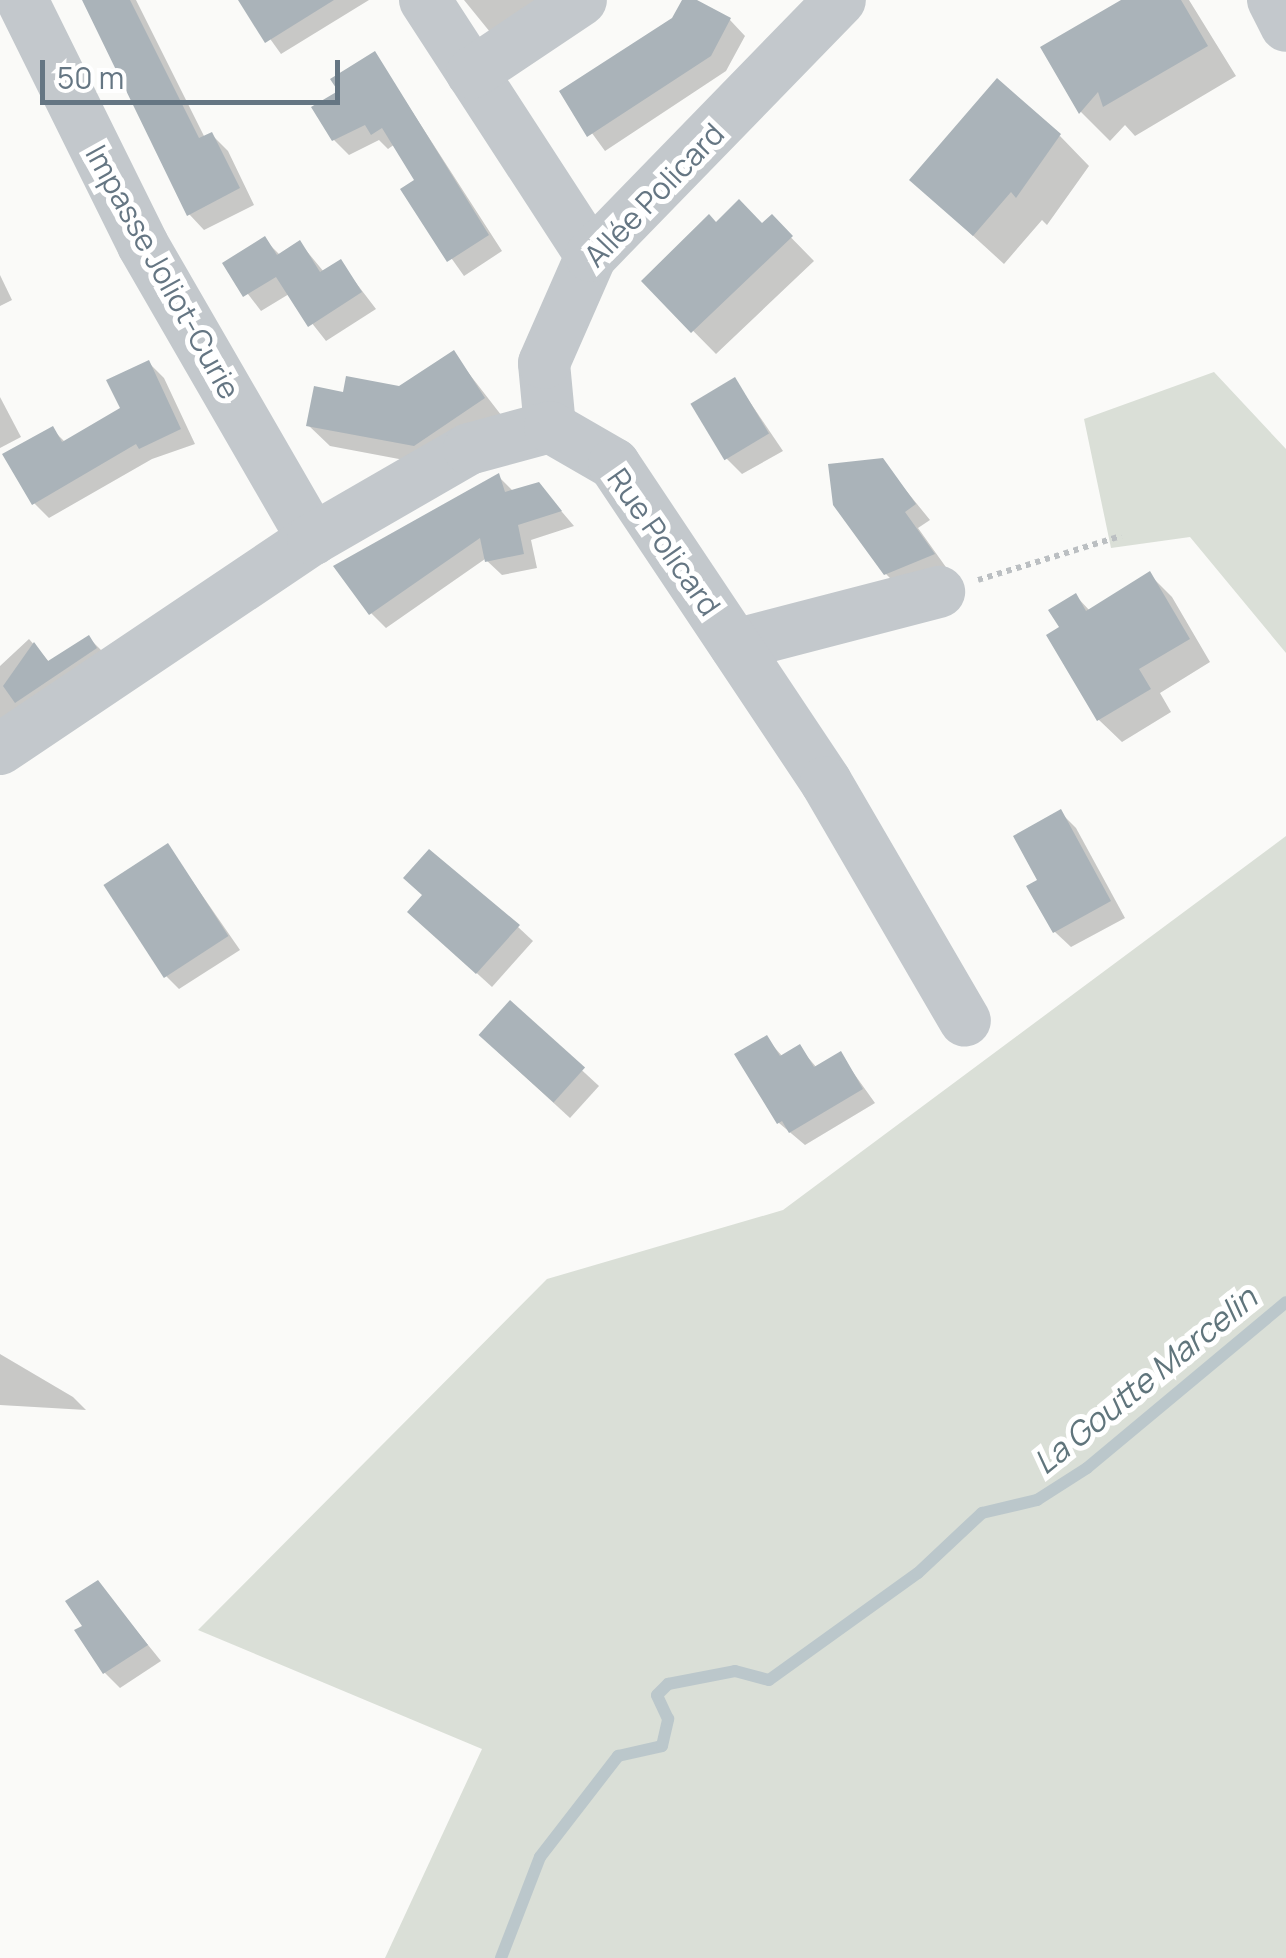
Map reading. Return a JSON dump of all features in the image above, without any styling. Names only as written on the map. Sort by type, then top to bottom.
[{"type":"street","name":"Impasse Joliot-Curie","points":[[22,0],[143,245],[313,538]]},
{"type":"street","points":[[424,0],[591,256]]},
{"type":"street","points":[[472,73],[582,0]]},
{"type":"street","name":"Allée Policard","points":[[550,427],[544,364],[591,256],[840,0]]},
{"type":"street","points":[[1273,0],[1286,26]]},
{"type":"street","points":[[0,750],[313,538],[469,449],[550,427]]},
{"type":"street","name":"Rue Policard","points":[[550,427],[614,464],[826,782],[965,1022]]},
{"type":"street","points":[[735,645],[939,592]]},
{"type":"path","points":[[939,592],[1121,536]]},
{"type":"shaded area","points":[[1214,372],[1286,449],[1286,653],[1190,537],[1111,548],[1084,419]]},
{"type":"shaded area","points":[[1286,836],[1286,1958],[385,1958],[482,1749],[198,1630],[547,1279],[783,1210]]},
{"type":"building","points":[[82,0],[130,0],[199,138],[212,132],[240,188],[187,216]]},
{"type":"building","points":[[238,0],[334,0],[265,43]]},
{"type":"building","points":[[682,0],[697,0],[731,18],[711,56],[587,137],[559,91],[672,18]]},
{"type":"building","points":[[1121,0],[1181,0],[1208,46],[1103,107],[1098,92],[1079,114],[1040,47]]},
{"type":"building","points":[[375,51],[489,235],[447,262],[400,189],[414,180],[382,128],[371,135],[365,125],[332,141],[311,107],[338,91],[330,79]]},
{"type":"building","points":[[997,78],[1061,134],[1016,198],[1011,192],[973,236],[909,180]]},
{"type":"building","points":[[739,199],[762,223],[772,214],[793,236],[691,333],[641,281],[709,214],[716,222]]},
{"type":"building","points":[[265,236],[277,255],[300,240],[320,272],[341,259],[362,292],[308,327],[276,277],[243,297],[222,263]]},
{"type":"building","points":[[454,350],[485,398],[414,446],[306,426],[314,386],[343,392],[346,376],[399,386]]},
{"type":"building","points":[[149,360],[181,429],[139,449],[136,444],[32,505],[2,454],[53,426],[62,442],[120,408],[106,380]]},
{"type":"building","points":[[735,377],[769,434],[724,460],[690,404]]},
{"type":"building","points":[[883,458],[916,504],[905,512],[935,554],[884,575],[833,505],[828,464]]},
{"type":"building","points":[[499,473],[505,492],[539,482],[562,511],[518,525],[524,554],[485,562],[480,538],[369,615],[333,566]]},
{"type":"building","points":[[1150,571],[1190,639],[1139,669],[1151,689],[1097,721],[1046,635],[1059,627],[1048,610],[1076,593],[1086,611]]},
{"type":"building","points":[[89,635],[97,648],[15,703],[3,686],[34,642],[48,661]]},
{"type":"building","points":[[1061,809],[1111,901],[1053,933],[1026,886],[1037,880],[1013,836]]},
{"type":"building","points":[[168,843],[228,936],[164,978],[103,885]]},
{"type":"building","points":[[429,849],[520,925],[476,974],[407,912],[422,895],[403,878]]},
{"type":"building","points":[[510,1000],[585,1068],[554,1103],[479,1035]]},
{"type":"building","points":[[767,1035],[780,1056],[800,1044],[814,1067],[841,1051],[863,1089],[789,1133],[782,1121],[777,1124],[734,1054]]},
{"type":"building","points":[[98,1580],[148,1645],[103,1674],[74,1630],[82,1626],[65,1601]]},
{"type":"waterway","name":"La Goutte Marcelin","points":[[501,1958],[540,1857],[618,1756],[662,1746],[668,1719],[657,1695],[668,1684],[735,1671],[769,1680],[918,1573],[982,1513],[1037,1500],[1087,1468],[1286,1302]]}]
